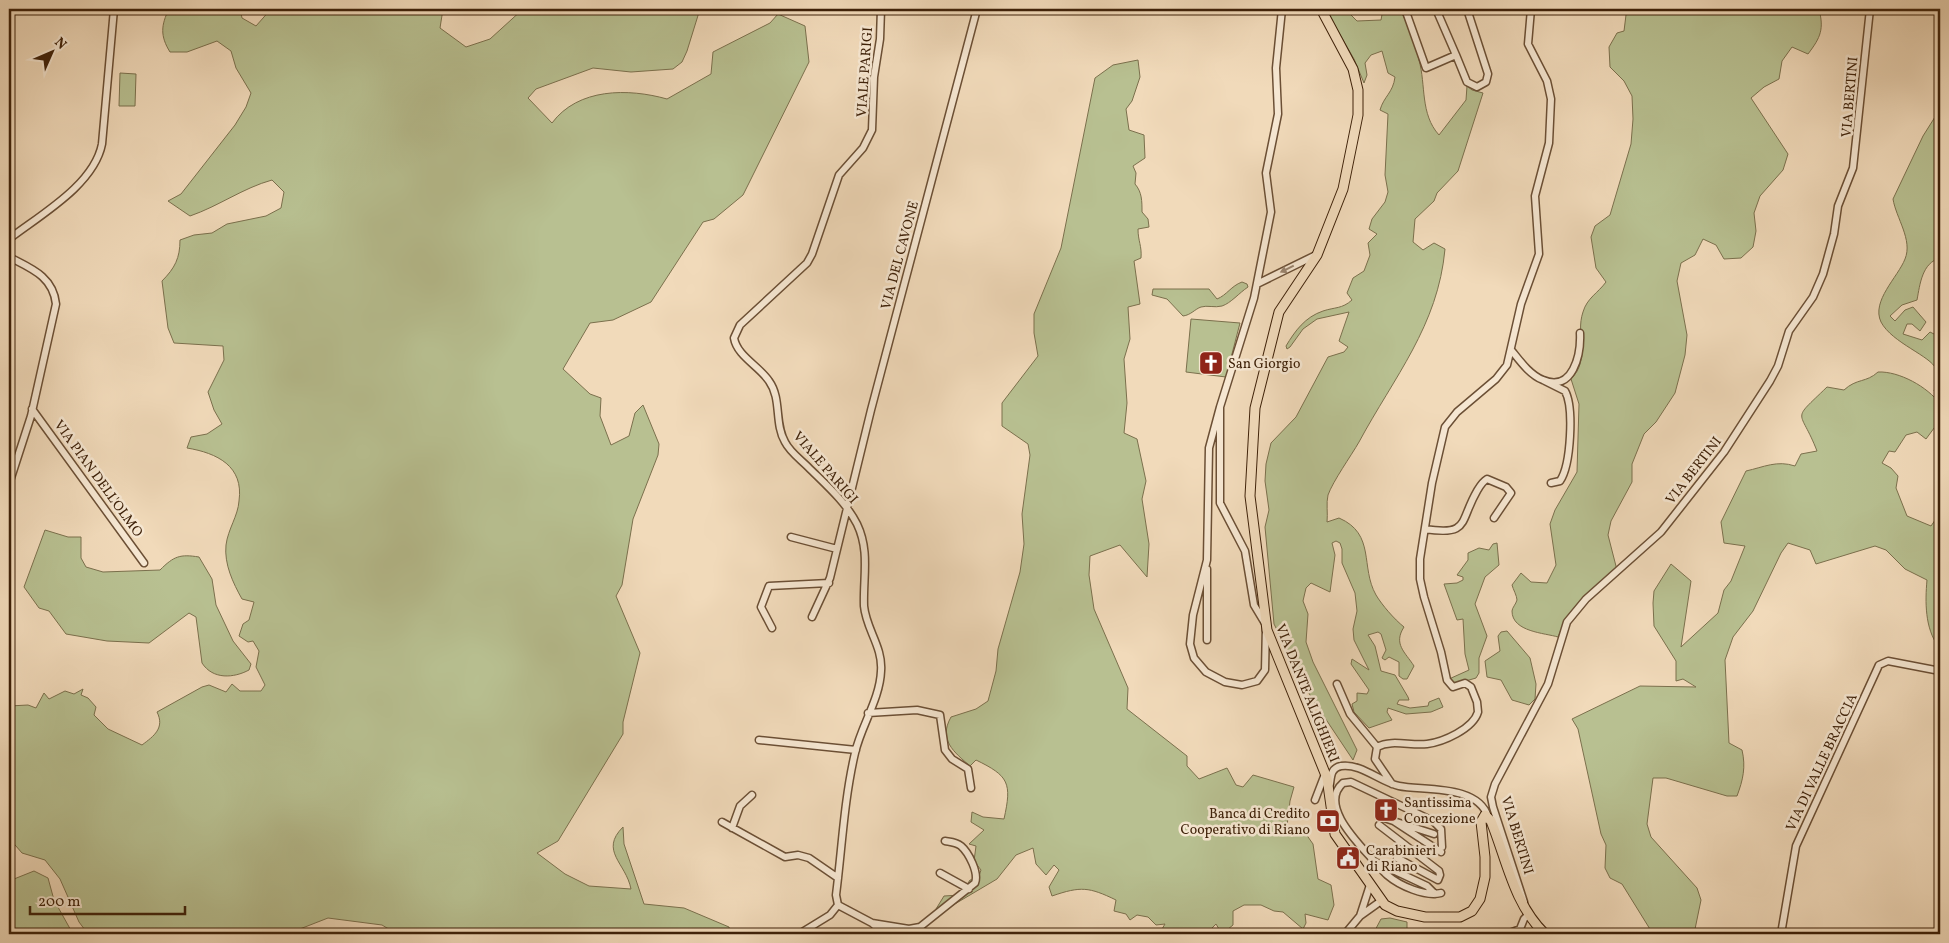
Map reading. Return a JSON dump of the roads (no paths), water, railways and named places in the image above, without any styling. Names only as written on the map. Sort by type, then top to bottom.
[{"type":"main road","name":"VIA DANTE ALIGHIERI","points":[[1321,9],[1352,64],[1357,81],[1359,101],[1357,122],[1348,172],[1317,254],[1287,297],[1272,332],[1254,414],[1250,496],[1266,625],[1272,648],[1292,690],[1325,773],[1334,805],[1336,837],[1381,901]]},
{"type":"main road","points":[[1381,901],[1397,911],[1426,917],[1460,917],[1472,911],[1479,902],[1483,888],[1486,857],[1481,822],[1484,815],[1488,817],[1512,881],[1527,913],[1545,934]]},
{"type":"street","points":[[9,239],[77,185],[98,160],[102,144],[114,9]]},
{"type":"street","name":"VIALE PARIGI","points":[[838,905],[836,898],[846,800],[856,750],[880,681],[881,660],[865,610],[865,550],[856,524],[847,508],[786,443],[780,429],[773,388],[765,375],[738,349],[734,338],[740,325],[806,263],[812,254],[839,175],[868,140],[874,120],[873,85],[881,9]]},
{"type":"street","name":"VIA DEL CAVONE","points":[[812,617],[828,583],[977,9]]},
{"type":"street","points":[[1207,640],[1209,448],[1257,284],[1271,207],[1266,173],[1278,114],[1277,64],[1282,9]]},
{"type":"street","points":[[1405,9],[1426,68],[1456,55]]},
{"type":"street","points":[[1436,9],[1469,84],[1477,87],[1485,84],[1488,71],[1467,9]]},
{"type":"street","points":[[1377,747],[1388,743],[1433,742],[1466,726],[1478,714],[1478,703],[1472,688],[1465,684],[1453,687],[1447,680],[1441,652],[1420,582],[1420,559],[1432,483],[1445,427],[1459,410],[1500,374],[1507,365],[1512,351],[1521,304],[1539,254],[1535,196],[1547,151],[1551,121],[1550,89],[1527,42],[1531,9]]},
{"type":"street","name":"VIA BERTINI","points":[[1527,913],[1523,894],[1493,806],[1492,797],[1495,784],[1548,684],[1567,622],[1586,599],[1661,532],[1724,452],[1770,381],[1778,366],[1789,331],[1813,298],[1830,250],[1839,202],[1854,163],[1870,9]]},
{"type":"street","points":[[1257,284],[1317,254]]},
{"type":"street","points":[[9,257],[44,277],[52,288],[55,300],[55,313],[32,409],[10,484]]},
{"type":"street","points":[[1543,380],[1559,381],[1571,373],[1580,355],[1580,333]]},
{"type":"street","points":[[1512,351],[1530,371],[1543,380],[1564,390],[1568,396],[1566,470],[1560,481],[1551,483]]},
{"type":"street","points":[[1207,560],[1193,615],[1190,640],[1194,658],[1204,671],[1223,682],[1244,685],[1258,680],[1267,665],[1266,625],[1254,605],[1246,553],[1223,511],[1220,500],[1220,407]]},
{"type":"street","name":"VIA PIAN DELL'OLMO","points":[[32,409],[144,563]]},
{"type":"street","points":[[1425,529],[1450,531],[1459,528],[1466,519],[1477,491],[1487,480],[1506,486],[1511,493],[1494,518]]},
{"type":"street","points":[[791,538],[837,549]]},
{"type":"street","points":[[772,628],[761,607],[769,586],[828,583]]},
{"type":"street","name":"VIA DI VALLE BRACCIA","points":[[1781,934],[1796,846],[1879,665],[1886,661],[1940,671]]},
{"type":"street","points":[[1337,684],[1350,714],[1377,747],[1375,759],[1392,784]]},
{"type":"street","points":[[868,713],[917,710],[940,715],[945,750],[952,759],[968,769],[971,788]]},
{"type":"street","points":[[759,740],[856,750]]},
{"type":"street","points":[[1330,788],[1332,771],[1343,766],[1360,769],[1392,784],[1407,787],[1437,788],[1462,795],[1482,806],[1488,817]]},
{"type":"street","points":[[1315,800],[1325,773]]},
{"type":"street","points":[[1434,834],[1387,818],[1441,849],[1441,829],[1435,822],[1352,783],[1345,782],[1340,786],[1335,795],[1334,805],[1351,834],[1375,862],[1392,878],[1421,892],[1438,894]]},
{"type":"street","points":[[732,828],[740,806],[752,795]]},
{"type":"street","points":[[722,822],[786,857],[798,855],[810,858],[838,878]]},
{"type":"street","points":[[1379,825],[1441,873],[1438,880],[1397,858]]},
{"type":"street","points":[[872,923],[914,929],[937,914],[969,888],[976,880],[973,865],[962,847],[945,841]]},
{"type":"street","points":[[940,873],[969,888]]},
{"type":"street","points":[[1360,916],[1370,885]]},
{"type":"street","points":[[1345,934],[1360,916],[1381,901]]},
{"type":"street","points":[[800,934],[830,915],[838,905],[872,923],[884,934]]},
{"type":"street","points":[[1506,934],[1520,929],[1527,913]]},
{"type":"place","name":"San Giorgio","points":[[1211,363]]},
{"type":"place","name":"Santissima Concezione","points":[[1386,810]]},
{"type":"place","name":"Banca di Credito Cooperativo di Riano","points":[[1328,821]]},
{"type":"place","name":"Carabinieri di Riano","points":[[1348,858]]}]
